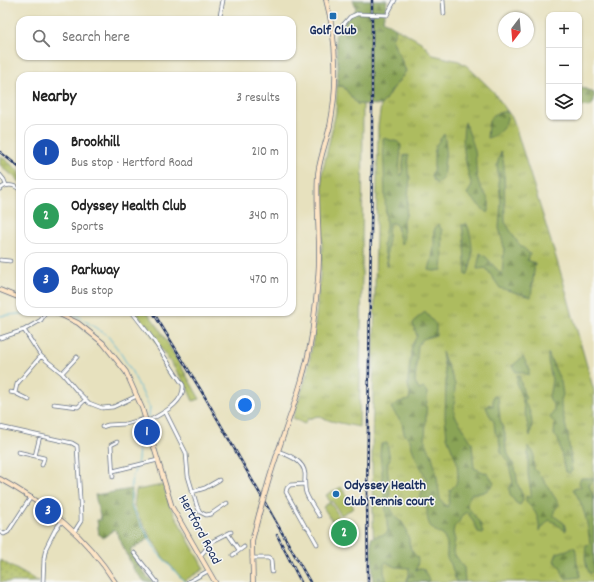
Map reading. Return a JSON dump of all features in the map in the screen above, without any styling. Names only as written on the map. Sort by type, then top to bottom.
[{"type":"main road","points":[[253,582],[252,541],[278,451],[304,373],[312,334],[319,263],[318,172],[330,125],[334,100],[335,80],[333,32],[326,0]]},
{"type":"main road","points":[[0,290],[16,296]]},
{"type":"main road","name":"Hertford Road","points":[[63,316],[78,323],[103,343],[126,372],[146,420],[172,507],[215,582]]},
{"type":"main road","points":[[0,479],[42,504],[62,521],[91,550],[115,582]]},
{"type":"street","points":[[220,16],[223,0]]},
{"type":"street","points":[[333,32],[337,32],[350,17],[357,14],[387,15],[395,0]]},
{"type":"street","points":[[443,0],[444,14]]},
{"type":"street","points":[[0,175],[6,185]]},
{"type":"street","points":[[0,189],[6,185],[13,185],[16,187]]},
{"type":"street","points":[[0,260],[10,261]]},
{"type":"street","points":[[0,338],[24,330],[41,320],[44,316]]},
{"type":"street","points":[[102,427],[146,420],[165,411],[183,394],[183,385],[152,338],[135,316]]},
{"type":"street","points":[[24,330],[41,356],[62,373],[85,400],[97,407],[107,408],[120,405],[137,396]]},
{"type":"street","points":[[15,392],[20,379],[41,356]]},
{"type":"street","points":[[62,373],[73,358],[77,356]]},
{"type":"street","points":[[10,392],[15,392],[29,400]]},
{"type":"street","points":[[54,404],[58,403],[78,407],[85,400]]},
{"type":"street","points":[[165,411],[186,453],[188,476],[192,492],[200,512],[206,515],[211,514],[227,502]]},
{"type":"street","points":[[0,427],[74,444],[78,448],[81,521],[74,532]]},
{"type":"street","points":[[35,456],[40,436]]},
{"type":"street","points":[[113,477],[111,445],[117,442]]},
{"type":"street","points":[[278,451],[294,459],[303,467],[305,472],[306,494],[319,516]]},
{"type":"street","points":[[18,452],[44,458],[42,465]]},
{"type":"street","points":[[113,471],[158,460]]},
{"type":"street","points":[[192,492],[205,488],[219,480]]},
{"type":"street","points":[[305,484],[290,485],[286,490],[292,504],[317,544]]},
{"type":"street","points":[[0,532],[3,534],[8,532],[31,497]]},
{"type":"street","points":[[42,582],[46,548],[55,530],[62,521]]},
{"type":"street","points":[[308,528],[313,525]]},
{"type":"street","points":[[200,556],[213,542],[229,533],[240,550]]},
{"type":"street","points":[[233,555],[244,547]]},
{"type":"street","points":[[134,553],[157,582]]},
{"type":"street","points":[[252,558],[268,558],[270,560],[272,572]]},
{"type":"street","points":[[188,582],[208,571]]},
{"type":"green space","points":[[353,0],[387,0],[383,20],[396,28],[392,39],[406,71],[381,105],[357,104],[343,86],[337,86],[338,66],[335,36],[356,9]]},
{"type":"green space","points":[[396,28],[421,42],[433,55],[459,61],[467,66],[493,91],[513,119],[562,277],[594,391],[594,582],[374,582],[372,452],[378,126],[381,105],[406,71],[392,39]]},
{"type":"green space","points":[[337,86],[343,86],[357,104],[363,104],[359,427],[331,421],[318,416],[308,419],[304,424],[293,418],[307,374],[314,335],[322,255],[322,174],[336,112]]},
{"type":"green space","points":[[582,87],[594,93],[594,102],[590,107],[582,106]]},
{"type":"green space","points":[[507,111],[507,120],[503,128],[492,137],[487,138],[490,118],[496,114]]},
{"type":"green space","points":[[465,122],[475,151],[477,178],[489,202],[489,209],[487,213],[467,194],[472,186],[463,145]]},
{"type":"green space","points":[[444,134],[446,147],[443,179],[436,184],[431,176],[434,167],[434,154],[436,145]]},
{"type":"green space","points":[[383,138],[398,142],[401,145],[399,175],[402,175],[404,156],[408,155],[408,172],[410,178],[406,216],[403,220],[404,241],[401,244],[397,227],[394,223],[389,223],[387,253],[388,267],[383,245],[386,226]]},
{"type":"green space","points":[[501,151],[504,165],[505,222],[518,243],[530,254],[527,260],[535,263],[531,297],[500,288],[486,268],[477,269],[480,253],[486,257],[502,275],[504,247],[499,228],[501,203],[497,165]]},
{"type":"green space","points":[[0,155],[16,169],[16,179],[0,165]]},
{"type":"green space","points":[[438,224],[442,230],[442,270],[434,271],[429,270],[433,255],[434,232]]},
{"type":"green space","points":[[467,224],[472,242],[472,256],[470,268],[468,274],[466,275],[462,225]]},
{"type":"green space","points":[[425,312],[436,325],[436,335],[423,339],[418,345],[415,382],[419,390],[424,388],[427,393],[425,441],[432,456],[436,471],[440,499],[447,507],[450,490],[456,484],[458,475],[457,462],[447,437],[445,417],[446,379],[442,352],[455,384],[454,414],[472,443],[474,468],[488,474],[494,483],[484,492],[472,493],[468,500],[467,506],[480,523],[483,533],[478,532],[467,512],[462,515],[459,522],[454,527],[453,533],[455,540],[453,552],[464,568],[465,582],[456,582],[451,564],[447,558],[447,544],[443,535],[432,528],[428,522],[427,508],[419,502],[426,479],[417,461],[410,440],[404,433],[402,423],[391,408],[399,402],[409,400],[410,394],[408,378],[412,345],[417,336],[413,324],[416,319]]},
{"type":"green space","points":[[139,316],[150,316],[159,328],[200,399],[193,401],[186,385]]},
{"type":"green space","points":[[548,353],[561,382],[563,395],[561,406],[568,436],[572,471],[569,473],[565,471],[558,439],[554,435],[555,423],[550,418],[554,411],[554,407],[549,397],[552,380]]},
{"type":"green space","points":[[523,357],[529,368],[529,375],[516,372],[512,366]]},
{"type":"green space","points":[[517,375],[519,375],[526,399],[524,402],[531,414],[532,427],[530,436],[522,398],[517,385]]},
{"type":"green space","points":[[493,396],[498,397],[500,419],[505,434],[506,450],[515,468],[518,485],[522,494],[523,500],[520,505],[516,503],[510,495],[509,488],[513,482],[508,462],[501,452],[499,438],[495,432],[494,422],[486,407],[489,404],[493,406]]},
{"type":"green space","points":[[387,443],[390,459],[387,464],[390,496],[387,502],[397,519],[402,522],[406,529],[410,547],[418,558],[416,570],[423,568],[429,580],[428,582],[406,582],[409,575],[409,568],[396,567],[386,562],[384,564],[384,572],[387,582],[381,580],[379,577],[379,582],[373,582],[371,538],[386,534],[388,531],[380,453],[381,444]]},
{"type":"green space","points":[[528,446],[534,453],[534,469],[541,476],[559,504],[554,511],[554,516],[564,523],[566,531],[549,520],[539,531],[539,522],[536,515],[526,502],[526,496],[531,498],[528,475]]},
{"type":"green space","points":[[581,478],[594,478],[594,480],[589,484],[594,500],[594,570],[590,574],[585,560],[586,545],[590,544],[587,522],[583,508],[573,489],[581,487],[579,482]]},
{"type":"green space","points":[[163,485],[170,506],[204,569],[184,581],[162,556],[136,512],[134,505],[136,490]]},
{"type":"green space","points":[[341,487],[354,508],[341,515],[332,501],[330,502],[326,495]]},
{"type":"green space","points":[[132,489],[131,503],[134,512],[150,538],[130,550],[146,575],[153,582],[145,582],[134,570],[115,529],[103,538],[99,535],[97,520],[101,520],[95,495]]},
{"type":"green space","name":"Odyssey Health Club Tennis court","points":[[330,502],[339,516],[332,521],[323,507]]},
{"type":"green space","points":[[573,547],[576,550],[580,577],[566,579],[561,568],[554,561],[557,553]]},
{"type":"green space","points":[[0,560],[39,582],[0,582]]},
{"type":"waterway","points":[[0,316],[16,314]]},
{"type":"waterway","points":[[77,316],[107,335],[120,352],[150,408],[149,417]]},
{"type":"waterway","points":[[137,464],[139,437],[141,427],[144,423]]},
{"type":"waterway","points":[[131,488],[131,482],[136,467]]},
{"type":"waterway","points":[[131,491],[131,506],[157,552],[185,582]]},
{"type":"railway","points":[[368,582],[367,495],[372,164],[372,0]]},
{"type":"railway","points":[[0,152],[16,165]]},
{"type":"railway","points":[[155,316],[205,397],[310,582]]},
{"type":"railway","points":[[277,535],[301,582]]},
{"type":"place","name":"Golf Club","points":[[333,16]]},
{"type":"place","name":"Brookhill","points":[[147,432]]},
{"type":"place","name":"Odyssey Health Club Tennis court","points":[[336,494]]},
{"type":"place","name":"Parkway","points":[[48,511]]},
{"type":"place","name":"Odyssey Health Club","points":[[344,533]]}]
